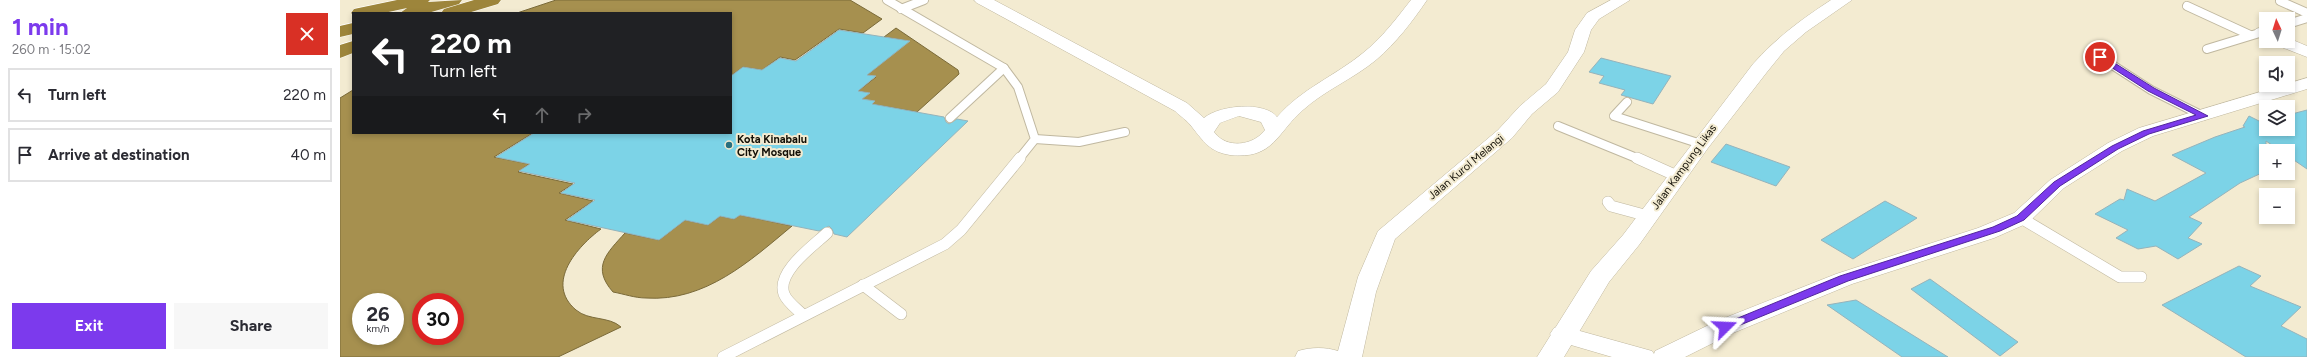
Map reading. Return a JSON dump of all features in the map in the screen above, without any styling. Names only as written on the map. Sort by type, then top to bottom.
[{"type":"highway","points":[[365,12],[421,0]]},
{"type":"highway","points":[[412,12],[453,0]]},
{"type":"highway","points":[[453,12],[492,0]]},
{"type":"highway","points":[[340,17],[352,14]]},
{"type":"highway","points":[[340,32],[352,28]]},
{"type":"highway","points":[[340,47],[352,42]]},
{"type":"highway","points":[[340,52],[352,46]]},
{"type":"main road","name":"Jalan Kampung Likas","points":[[1550,357],[1562,334],[1600,277],[1648,216],[1701,144],[1778,47],[1800,28],[1843,0]]},
{"type":"street","points":[[982,0],[1181,107],[1198,122],[1207,138],[1213,143],[1234,149],[1256,146],[1271,136],[1296,106],[1369,57],[1393,34],[1419,0]]},
{"type":"street","name":"Jalan Kurol Melangi","points":[[1350,357],[1350,350],[1362,300],[1377,254],[1386,236],[1505,134],[1526,110],[1552,88],[1576,52],[1583,30],[1593,16],[1622,0]]},
{"type":"street","points":[[2295,47],[2307,52]]},
{"type":"street","points":[[1664,357],[1725,327],[1837,281],[1972,238],[2021,218],[2057,184],[2115,148],[2146,132],[2203,116],[2307,83]]},
{"type":"street","points":[[1181,107],[1206,112],[1250,112],[1279,110],[1296,106]]},
{"type":"street","points":[[1205,132],[1211,120],[1229,112]]},
{"type":"street","points":[[1250,112],[1268,118],[1274,130],[1271,136]]},
{"type":"street","points":[[1562,334],[1644,357]]},
{"type":"street","points":[[1307,357],[1329,357]]},
{"type":"lane","points":[[887,0],[1004,68],[1018,87],[1035,139]]},
{"type":"lane","points":[[901,9],[924,0]]},
{"type":"lane","points":[[2280,1],[2307,13]]},
{"type":"lane","points":[[2187,6],[2259,32]]},
{"type":"lane","points":[[2295,22],[2307,18]]},
{"type":"lane","points":[[2207,49],[2259,34]]},
{"type":"lane","points":[[2100,57],[2151,90],[2203,116]]},
{"type":"lane","points":[[950,118],[1004,68]]},
{"type":"lane","points":[[1627,102],[1614,116],[1668,135],[1701,144]]},
{"type":"lane","points":[[1558,126],[1643,160],[1677,176]]},
{"type":"lane","points":[[1035,139],[1079,142],[1125,132]]},
{"type":"lane","points":[[724,357],[803,315],[945,244],[961,230],[1035,139]]},
{"type":"lane","points":[[1608,202],[1611,206],[1648,216]]},
{"type":"lane","points":[[2021,218],[2120,277],[2141,277]]},
{"type":"lane","points":[[803,315],[784,294],[782,283],[786,273],[827,233]]},
{"type":"lane","points":[[863,285],[901,314]]},
{"type":"shaded area","points":[[556,0],[850,0],[882,19],[863,33],[839,29],[795,60],[780,57],[762,70],[743,67],[732,75],[732,12],[520,12]]},
{"type":"shaded area","points":[[896,28],[958,70],[959,74],[917,112],[871,104],[862,99],[869,93],[858,91],[876,77],[867,75],[909,41],[884,37]]},
{"type":"shaded area","points":[[352,91],[352,134],[531,134],[494,157],[529,164],[518,172],[573,184],[559,193],[593,201],[565,220],[601,229],[583,245],[575,255],[568,266],[564,277],[563,288],[567,299],[576,310],[587,316],[611,321],[621,327],[558,357],[340,357],[340,98]]},
{"type":"shaded area","points":[[740,215],[792,226],[760,253],[725,277],[688,293],[667,297],[646,298],[613,292],[606,283],[602,268],[604,261],[612,247],[625,233],[659,240],[685,220],[708,225],[720,216],[734,219]]},
{"type":"building","name":"Kota Kinabalu City Mosque","points":[[839,30],[910,41],[867,75],[876,76],[858,91],[870,93],[862,99],[875,101],[872,104],[944,117],[946,122],[949,124],[957,119],[968,121],[847,237],[834,234],[829,226],[819,231],[740,215],[734,219],[720,216],[708,225],[685,220],[659,240],[567,220],[595,200],[561,193],[575,183],[519,171],[530,164],[496,157],[532,134],[732,134],[732,75],[743,67],[762,70],[780,58],[796,61]]},
{"type":"building","points":[[1601,58],[1671,76],[1653,104],[1621,95],[1625,90],[1599,83],[1604,76],[1589,72]]},
{"type":"building","points":[[2307,110],[2307,169],[2295,161],[2295,144],[2270,144],[2266,141],[2266,144],[2259,144],[2259,174],[2240,183],[2189,217],[2202,223],[2188,238],[2202,244],[2178,259],[2156,246],[2138,249],[2116,238],[2128,230],[2095,214],[2120,199],[2124,200],[2127,189],[2155,201],[2206,173],[2172,155],[2215,137],[2245,127],[2243,126],[2249,116],[2259,121],[2259,136],[2295,136],[2295,113]]},
{"type":"building","points":[[1726,144],[1790,167],[1776,186],[1711,162]]},
{"type":"building","points":[[1885,201],[1917,218],[1853,259],[1821,240]]},
{"type":"building","points":[[2239,266],[2261,276],[2250,286],[2301,307],[2281,326],[2307,339],[2307,357],[2246,357],[2162,305]]},
{"type":"building","points":[[1930,279],[2018,342],[2000,356],[1911,289]]},
{"type":"building","points":[[1856,300],[1948,357],[1902,357],[1827,305]]},
{"type":"place","name":"Kota Kinabalu City Mosque","points":[[729,145]]},
{"type":"route","points":[[1725,327],[1844,279],[1997,229],[2021,218],[2057,184],[2115,148],[2146,132],[2203,116],[2151,90],[2100,57]]}]
